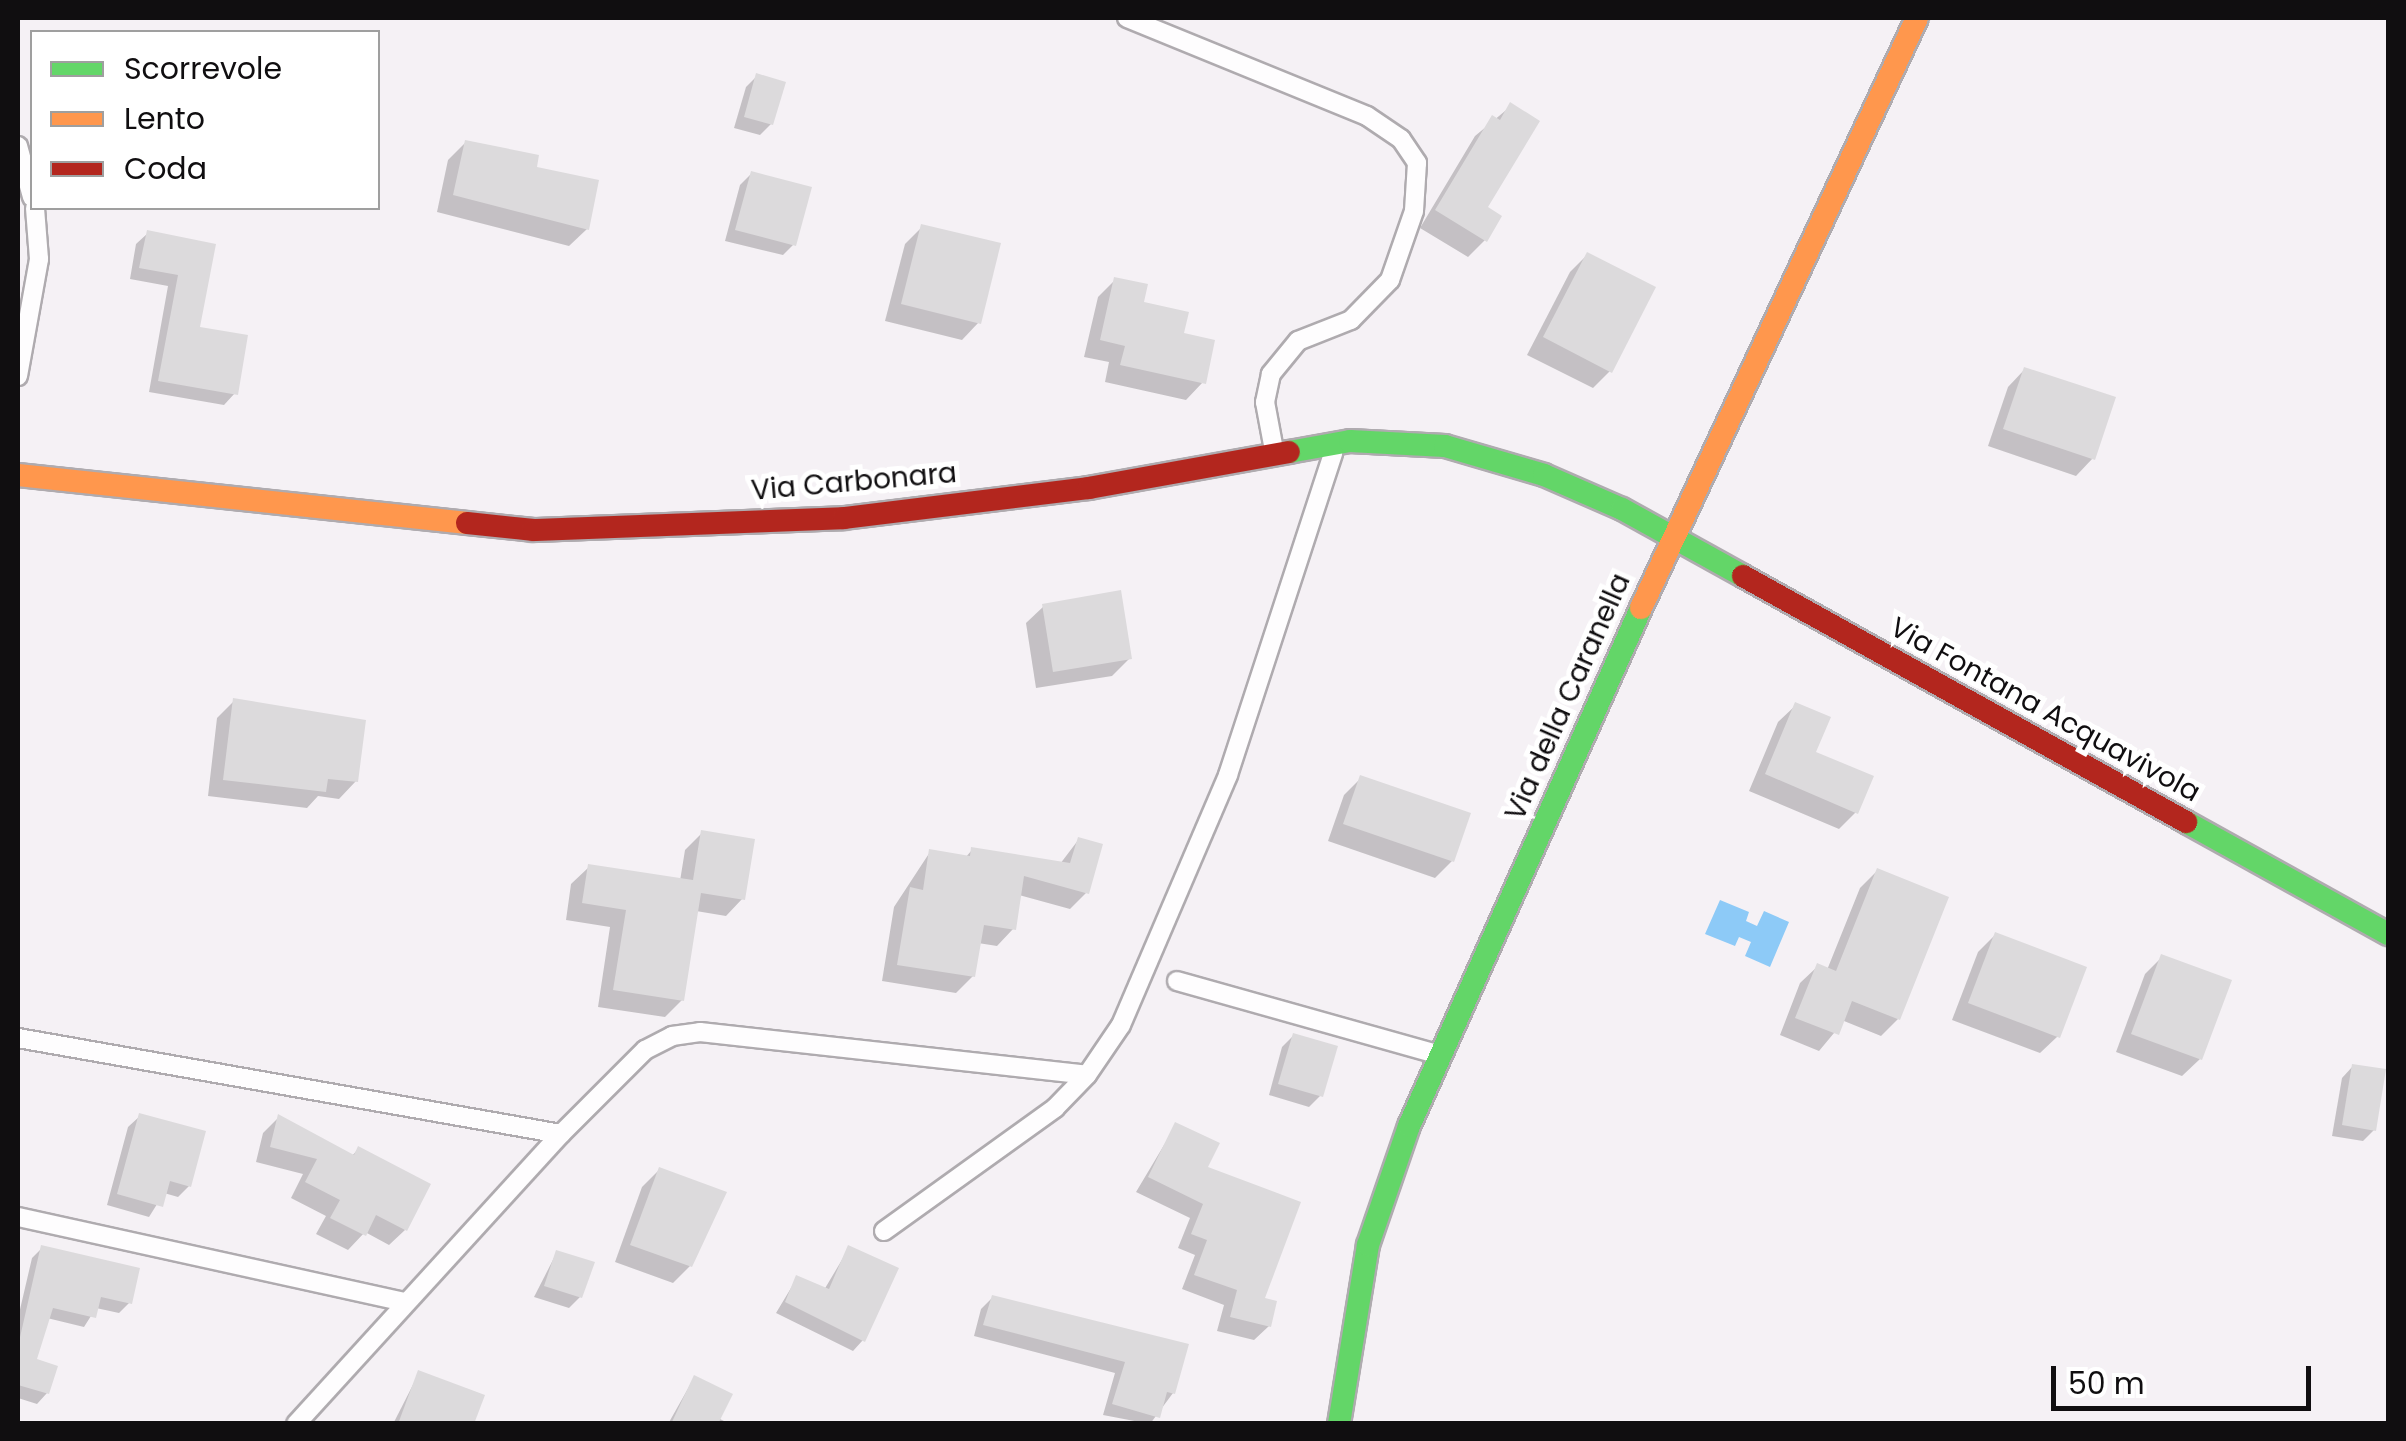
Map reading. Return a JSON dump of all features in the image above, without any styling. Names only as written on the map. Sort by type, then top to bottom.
[{"type":"street","name":"Via della Caranella","points":[[1338,1424],[1375,1219],[1440,1055],[1672,540],[1917,18]]},
{"type":"street","name":"Via Carbonara","points":[[18,475],[534,530],[844,518],[1089,488],[1274,450],[1403,440],[1490,457],[1592,494],[1672,540]]},
{"type":"street","name":"Via Fontana Acquavivola","points":[[1672,540],[2388,934]]},
{"type":"lane","points":[[1127,18],[1367,116],[1401,139],[1417,163],[1414,211],[1390,280],[1350,320],[1298,341],[1271,374],[1265,402],[1274,450]]},
{"type":"lane","points":[[18,146],[30,189]]},
{"type":"lane","points":[[18,376],[40,260],[35,210]]},
{"type":"lane","points":[[884,1231],[1055,1108],[1087,1074],[1121,1025],[1221,792],[1336,443]]},
{"type":"lane","points":[[1177,981],[1440,1055]]},
{"type":"lane","points":[[296,1424],[404,1302],[645,1050],[686,1033],[1087,1074]]},
{"type":"lane","points":[[18,1038],[561,1134]]},
{"type":"lane","points":[[18,1217],[404,1302]]},
{"type":"water","points":[[1720,900],[1749,912],[1746,921],[1757,926],[1764,911],[1789,922],[1770,967],[1745,956],[1751,942],[1739,937],[1735,946],[1705,934]]},
{"type":"building","points":[[756,73],[786,82],[773,125],[744,117]]},
{"type":"building","points":[[1510,102],[1540,121],[1488,207],[1502,216],[1487,242],[1435,210],[1492,115],[1500,120]]},
{"type":"building","points":[[465,140],[539,155],[537,167],[599,180],[589,230],[453,195]]},
{"type":"building","points":[[751,171],[812,187],[796,246],[735,230]]},
{"type":"building","points":[[921,224],[1001,243],[981,324],[901,304]]},
{"type":"building","points":[[147,230],[216,244],[200,327],[248,335],[238,395],[158,381],[178,275],[139,268]]},
{"type":"building","points":[[1587,252],[1656,287],[1612,373],[1543,337]]},
{"type":"building","points":[[1114,277],[1148,284],[1144,302],[1189,312],[1184,333],[1215,340],[1206,384],[1120,365],[1125,346],[1100,340]]},
{"type":"building","points":[[2024,367],[2116,397],[2095,460],[2003,429]]},
{"type":"building","points":[[1121,590],[1132,659],[1053,672],[1042,604]]},
{"type":"building","points":[[233,698],[366,720],[358,782],[328,779],[326,792],[223,780]]},
{"type":"building","points":[[1795,702],[1831,717],[1816,752],[1874,776],[1858,814],[1765,774]]},
{"type":"building","points":[[1360,775],[1471,813],[1454,862],[1343,824]]},
{"type":"building","points":[[701,830],[755,839],[745,900],[701,893],[684,1001],[613,990],[626,910],[582,903],[588,864],[693,880]]},
{"type":"building","points":[[1078,837],[1103,844],[1089,894],[1024,876],[1016,930],[984,925],[975,977],[897,965],[910,887],[923,890],[929,849],[970,856],[971,847],[1070,863]]},
{"type":"building","points":[[1877,868],[1949,897],[1900,1020],[1852,1001],[1839,1035],[1795,1018],[1817,963],[1836,971]]},
{"type":"building","points":[[1995,932],[2087,967],[2060,1038],[1968,1003]]},
{"type":"building","points":[[2161,954],[2232,980],[2202,1060],[2131,1034]]},
{"type":"building","points":[[1293,1033],[1338,1046],[1323,1097],[1278,1084]]},
{"type":"building","points":[[2352,1064],[2386,1069],[2376,1131],[2342,1125]]},
{"type":"building","points":[[139,1113],[206,1131],[191,1187],[170,1181],[163,1207],[117,1194]]},
{"type":"building","points":[[278,1114],[354,1155],[358,1146],[431,1184],[407,1231],[376,1215],[366,1236],[330,1218],[340,1200],[305,1182],[317,1159],[270,1147]]},
{"type":"building","points":[[1175,1122],[1220,1143],[1208,1167],[1301,1202],[1265,1298],[1277,1301],[1271,1327],[1230,1317],[1237,1290],[1194,1275],[1207,1240],[1191,1234],[1203,1204],[1148,1177]]},
{"type":"building","points":[[659,1167],[727,1192],[692,1267],[630,1245]]},
{"type":"building","points":[[41,1245],[140,1268],[132,1304],[101,1297],[96,1318],[53,1308],[37,1359],[58,1366],[49,1394],[18,1385],[18,1346]]},
{"type":"building","points":[[848,1245],[899,1268],[865,1342],[785,1302],[796,1275],[829,1289]]},
{"type":"building","points":[[556,1250],[595,1262],[582,1298],[544,1286]]},
{"type":"building","points":[[992,1295],[1189,1344],[1175,1394],[1167,1392],[1160,1418],[1112,1404],[1125,1362],[983,1325]]},
{"type":"building","points":[[418,1370],[485,1395],[474,1424],[398,1424]]},
{"type":"building","points":[[694,1375],[733,1394],[718,1424],[671,1424]]},
{"type":"traffic: fast","points":[[1289,452],[1350,441],[1445,446],[1544,475],[1622,509],[1743,576]]},
{"type":"traffic: fast","points":[[1339,1424],[1368,1245],[1409,1126],[1641,608]]},
{"type":"traffic: fast","points":[[2186,822],[2388,934]]},
{"type":"traffic: slow","points":[[1641,608],[1917,18]]},
{"type":"traffic: slow","points":[[18,475],[467,523]]},
{"type":"traffic: jam","points":[[467,523],[534,530],[844,518],[1089,488],[1289,452]]},
{"type":"traffic: jam","points":[[1743,576],[2186,822]]}]
